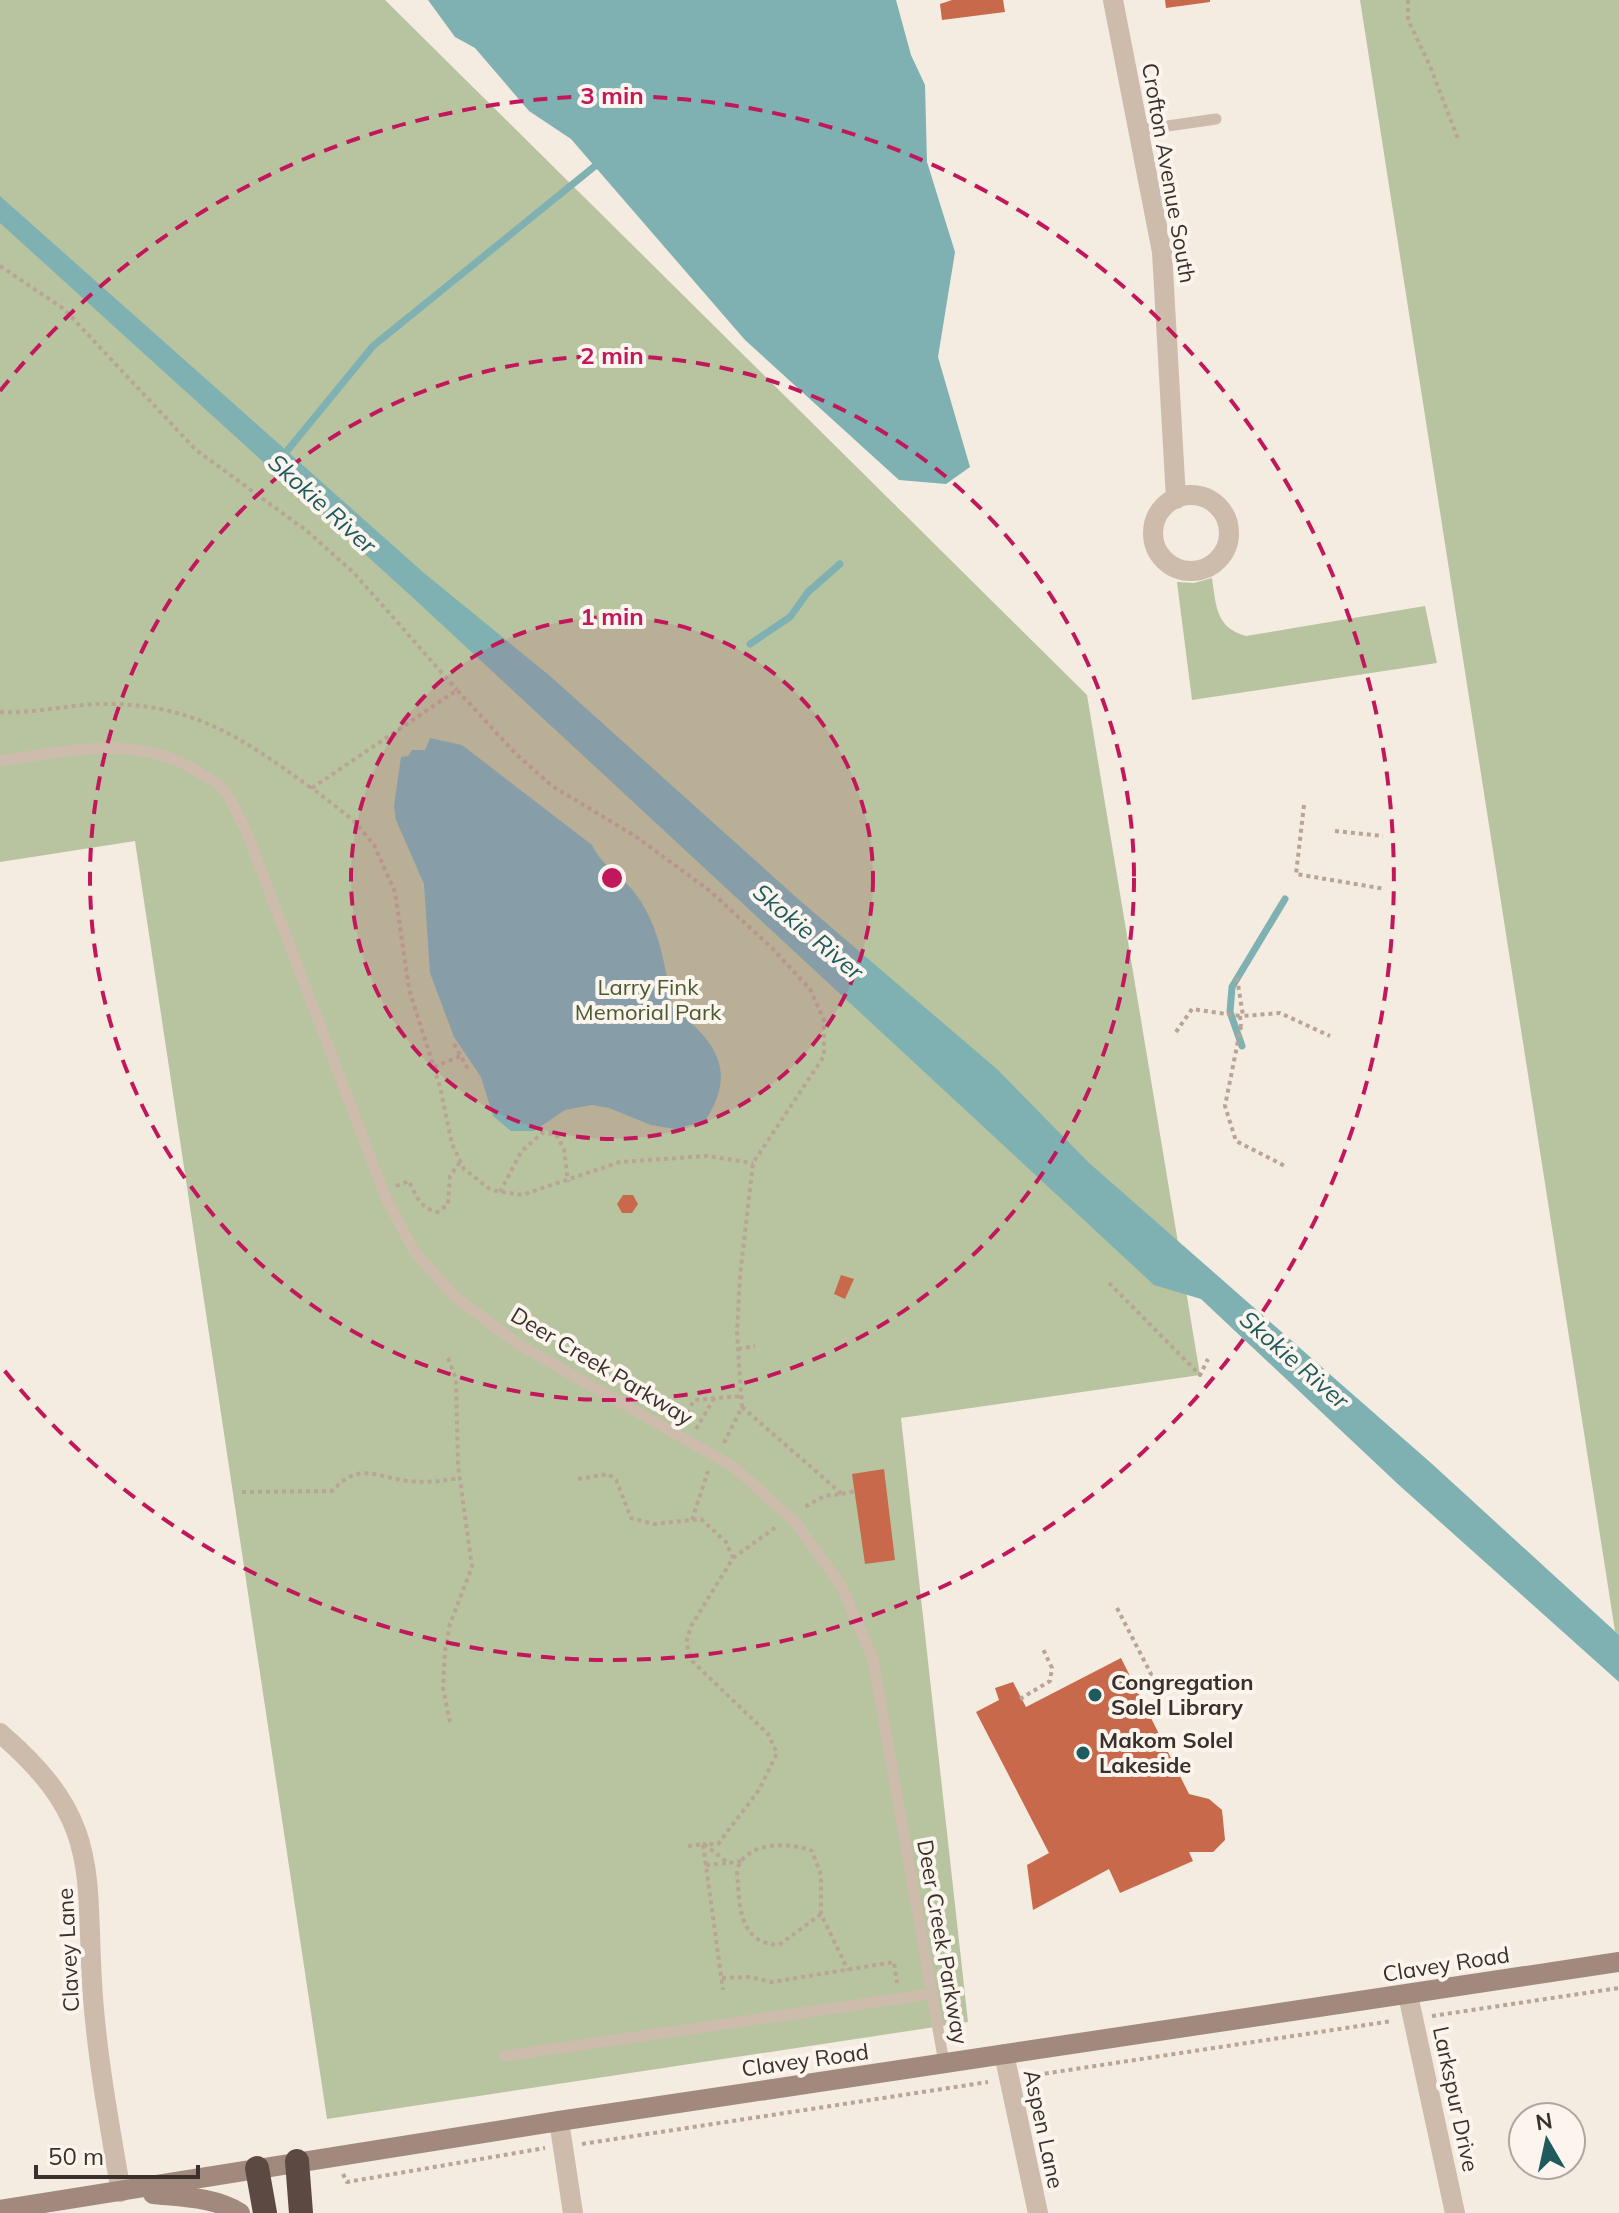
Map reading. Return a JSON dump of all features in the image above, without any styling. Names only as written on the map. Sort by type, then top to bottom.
[{"type":"highway","points":[[297,2161],[301,2213]]},
{"type":"highway","points":[[257,2168],[265,2213]]},
{"type":"main road","name":"Clavey Road","points":[[0,2210],[297,2161],[1619,1962]]},
{"type":"main road","points":[[123,2192],[200,2198],[224,2204],[240,2213]]},
{"type":"street","name":"Crofton Avenue South","points":[[1113,0],[1162,252],[1176,499]]},
{"type":"street","name":"Clavey Lane","points":[[0,1733],[29,1758],[64,1801],[88,1871],[93,1998],[123,2192]]},
{"type":"street","name":"Larkspur Drive","points":[[1408,1995],[1455,2213]]},
{"type":"street","name":"Aspen Lane","points":[[1004,2054],[1038,2213]]},
{"type":"street","points":[[559,2121],[573,2213]]},
{"type":"lane","points":[[1140,130],[1216,119]]},
{"type":"lane","name":"Deer Creek Parkway","points":[[0,761],[132,747],[160,752],[185,762],[223,788],[247,833],[383,1192],[414,1251],[454,1296],[518,1344],[734,1467],[789,1517],[842,1587],[873,1659],[944,2063]]},
{"type":"lane","points":[[505,2056],[931,1994]]},
{"type":"path","points":[[1408,0],[1408,20],[1430,66],[1458,139]]},
{"type":"path","points":[[0,266],[64,309],[196,450],[307,531],[354,573],[515,753],[552,786],[635,836],[710,891],[772,948],[810,989],[824,1020],[824,1056],[753,1163],[740,1276],[738,1349],[742,1407],[702,1487],[692,1520]]},
{"type":"path","points":[[312,788],[457,690]]},
{"type":"path","points":[[0,712],[97,704],[147,706],[193,715],[266,755],[353,820],[367,837],[395,892],[409,989],[434,1067],[452,1144],[464,1169],[491,1190],[522,1195],[620,1162],[666,1156],[707,1156],[753,1163]]},
{"type":"path","points":[[1304,805],[1296,874],[1385,889]]},
{"type":"path","points":[[1335,831],[1383,836]]},
{"type":"path","points":[[1237,978],[1243,1016],[1225,1106],[1236,1141],[1285,1166]]},
{"type":"path","points":[[1176,1032],[1192,1009],[1243,1016],[1280,1013],[1330,1036]]},
{"type":"path","points":[[454,1044],[468,1069]]},
{"type":"path","points":[[434,1067],[461,1056]]},
{"type":"path","points":[[500,1192],[521,1152],[542,1133],[556,1134],[564,1149],[568,1182]]},
{"type":"path","points":[[383,1192],[409,1181],[427,1210],[438,1212],[448,1204],[450,1176],[460,1162]]},
{"type":"path","points":[[1109,1283],[1200,1375],[1208,1359]]},
{"type":"path","points":[[738,1349],[755,1346]]},
{"type":"path","points":[[448,1358],[456,1379],[460,1478],[472,1567],[450,1624],[445,1651],[443,1688],[450,1722]]},
{"type":"path","points":[[675,1433],[694,1400],[741,1396]]},
{"type":"path","points":[[689,1441],[715,1397]]},
{"type":"path","points":[[742,1407],[842,1494]]},
{"type":"path","points":[[242,1492],[332,1491],[343,1479],[364,1471],[407,1481],[434,1482],[460,1478]]},
{"type":"path","points":[[578,1479],[608,1474],[616,1480],[631,1518],[654,1524],[701,1519],[726,1542],[733,1558]]},
{"type":"path","points":[[688,1846],[718,1844],[759,1790],[777,1753],[768,1734],[693,1662],[686,1643],[691,1626],[733,1558],[824,1496],[855,1491]]},
{"type":"path","points":[[1117,1608],[1151,1674],[1133,1684]]},
{"type":"path","points":[[1020,1699],[1050,1681],[1052,1668],[1042,1647]]},
{"type":"path","points":[[703,1844],[728,1863]]},
{"type":"path","points":[[703,1844],[723,1990]]},
{"type":"path","points":[[821,1914],[779,1945],[765,1944],[749,1934],[741,1920],[737,1870],[757,1850],[795,1844],[812,1851],[821,1875],[821,1914],[848,1970]]},
{"type":"path","points":[[706,1865],[743,1861]]},
{"type":"path","points":[[722,1978],[749,1977],[772,1982],[894,1962],[897,1985]]},
{"type":"path","points":[[1435,2016],[1619,1988]]},
{"type":"path","points":[[1027,2077],[1393,2021]]},
{"type":"path","points":[[588,2143],[978,2083]]},
{"type":"path","points":[[343,2177],[347,2182],[532,2150]]},
{"type":"green space","name":"Larry Fink Memorial Park","points":[[0,0],[385,0],[1087,695],[1200,1375],[901,1418],[968,2022],[327,2119],[135,841],[0,862]]},
{"type":"green space","points":[[1360,0],[1619,0],[1619,1635],[1615,1631]]},
{"type":"green space","points":[[1212,578],[1223,622],[1246,636],[1425,606],[1437,663],[1192,700],[1177,582],[1194,583]]},
{"type":"water","points":[[428,0],[896,0],[911,55],[925,85],[927,162],[955,252],[938,357],[970,467],[946,484],[899,480],[745,340],[571,139],[529,111],[475,48],[455,37]]},
{"type":"water","name":"Skokie River","points":[[0,196],[424,573],[550,676],[797,898],[998,1070],[1088,1162],[1431,1463],[1619,1635],[1619,1682],[1400,1486],[1201,1299],[1154,1285],[410,595],[0,223]]},
{"type":"water","points":[[430,738],[462,745],[592,845],[604,863],[639,899],[659,943],[672,1007],[700,1032],[717,1058],[721,1072],[720,1087],[705,1121],[675,1129],[651,1125],[609,1108],[592,1105],[565,1110],[534,1131],[511,1131],[493,1116],[481,1077],[454,1037],[430,973],[424,884],[396,820],[394,806],[401,757],[408,756],[412,750],[425,750]]},
{"type":"building","points":[[952,0],[1003,0],[1005,12],[942,20],[940,4]]},
{"type":"building","points":[[1165,0],[1210,0],[1210,2],[1166,8]]},
{"type":"building","points":[[623,1195],[633,1195],[638,1204],[632,1213],[622,1213],[617,1204]]},
{"type":"building","points":[[841,1275],[854,1279],[845,1299],[834,1294]]},
{"type":"building","points":[[884,1469],[895,1560],[865,1564],[852,1474]]},
{"type":"building","name":"Makom Solel Lakeside","points":[[1121,1658],[1189,1794],[1209,1799],[1222,1810],[1225,1840],[1213,1852],[1189,1852],[1193,1861],[1120,1893],[1109,1869],[1033,1910],[1027,1865],[1049,1853],[976,1712],[999,1700],[995,1688],[1013,1682],[1026,1707]]},
{"type":"waterway","name":"Skokie River","points":[[282,457],[373,346],[595,166]]},
{"type":"waterway","points":[[750,644],[790,617],[808,592],[840,564]]},
{"type":"waterway","points":[[1242,1046],[1230,1012],[1232,987],[1285,899]]},
{"type":"place","name":"Congregation Solel Library","points":[[1095,1695]]},
{"type":"place","name":"Makom Solel Lakeside","points":[[1083,1753]]}]
